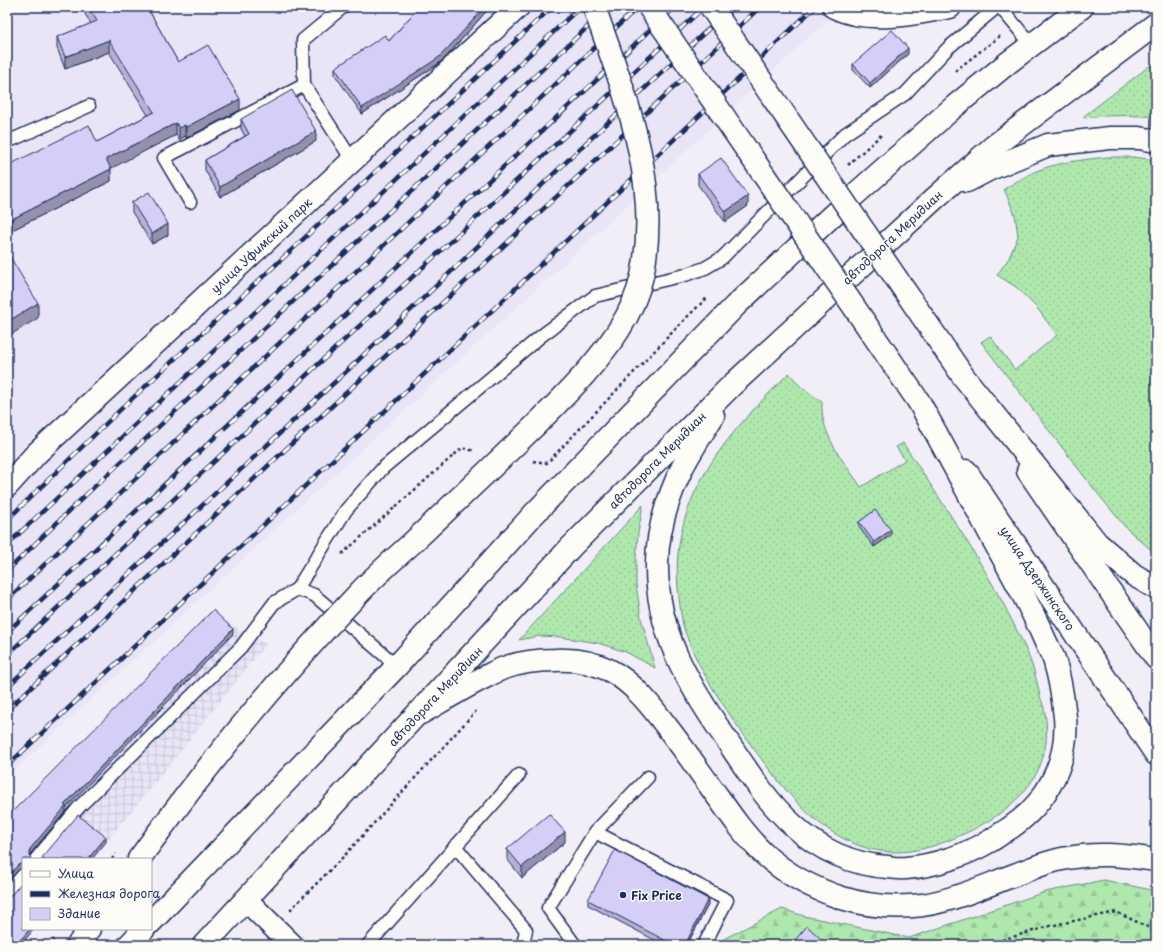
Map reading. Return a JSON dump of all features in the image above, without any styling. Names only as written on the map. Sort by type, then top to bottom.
[{"type":"main road","name":"улица Уфимский парк","points":[[7,486],[37,453],[518,7]]},
{"type":"main road","points":[[140,858],[190,790],[223,749],[323,632],[361,591],[560,402],[608,346],[630,311],[639,286],[644,262],[648,219],[646,191],[642,162],[628,106],[594,7]]},
{"type":"main road","points":[[650,7],[919,402],[1035,615],[1054,659],[1061,689],[1065,721],[1064,751],[1056,776],[1045,795],[1034,808],[1016,824],[990,841],[962,854],[934,864],[904,869],[873,866],[844,858],[818,845],[793,826],[770,802],[712,718],[687,677],[672,646],[663,616],[658,588],[657,560],[661,532],[664,516],[682,468],[730,387]]},
{"type":"main road","points":[[711,7],[1156,658]]},
{"type":"main road","points":[[834,7],[841,10],[870,16],[898,16],[950,7]]},
{"type":"main road","points":[[152,921],[397,666],[533,514],[736,305],[856,194],[955,106],[1032,44],[1082,7]]},
{"type":"main road","name":"автодорога Меридиан","points":[[204,945],[571,547],[730,387],[933,200],[994,146],[1156,24]]},
{"type":"main road","points":[[933,200],[990,168],[1048,145],[1110,138],[1139,138],[1156,141]]},
{"type":"main road","points":[[963,376],[1097,543],[1134,575],[1156,588]]},
{"type":"main road","name":"улица Дзержинского","points":[[919,402],[1156,754]]},
{"type":"main road","points":[[416,716],[469,685],[504,668],[521,663],[539,660],[566,659],[582,661],[610,671],[621,678],[644,698],[676,738],[744,832],[764,854],[788,873],[814,887],[842,898],[869,904],[898,906],[924,905],[953,898],[1048,862],[1077,856],[1092,854],[1122,855],[1156,860]]},
{"type":"main road","points":[[246,900],[292,945]]},
{"type":"main road","points":[[78,945],[89,930]]},
{"type":"main road","points":[[129,945],[143,930]]},
{"type":"lane","points":[[343,7],[303,40],[304,85],[352,160]]},
{"type":"lane","points":[[37,858],[79,807],[241,647],[274,603],[297,589],[346,510],[383,468],[541,336],[595,296],[685,275],[705,268],[722,258],[845,134],[905,94],[948,48],[997,7]]},
{"type":"lane","points":[[1000,7],[1032,44]]},
{"type":"lane","points":[[190,202],[164,158],[304,85]]},
{"type":"lane","points":[[7,142],[89,106]]},
{"type":"lane","points":[[297,589],[314,595],[397,666]]},
{"type":"lane","points":[[368,945],[518,774]]},
{"type":"lane","points":[[575,945],[548,908],[595,832],[648,777]]},
{"type":"lane","points":[[595,832],[727,900],[704,945]]},
{"type":"lane","points":[[455,846],[526,930],[523,945]]},
{"type":"lane","points":[[7,894],[22,876]]},
{"type":"path","points":[[950,75],[1015,24]]},
{"type":"path","points":[[848,166],[882,134]]},
{"type":"path","points":[[532,460],[547,463],[680,324],[713,292]]},
{"type":"path","points":[[337,559],[462,448],[477,451]]},
{"type":"path","points":[[274,927],[345,855],[480,707]]},
{"type":"path","points":[[985,945],[1050,926],[1116,912],[1156,931]]},
{"type":"shaded area","points":[[7,7],[842,7],[7,777]]},
{"type":"shaded area","points":[[213,615],[266,644],[93,858],[22,858],[22,930],[7,945],[7,822]]},
{"type":"green space","points":[[1156,61],[1156,117],[1102,116],[1084,118],[1084,116]]},
{"type":"green space","points":[[1107,157],[1133,157],[1156,160],[1156,554],[1126,528],[1094,489],[981,342],[990,336],[1015,370],[1057,335],[1037,308],[1016,287],[997,275],[1009,258],[1018,236],[1015,215],[1004,189],[1030,174],[1052,166]]},
{"type":"green space","points":[[789,373],[801,387],[822,402],[822,414],[829,437],[861,487],[905,460],[896,447],[903,443],[955,523],[992,584],[1020,636],[1033,668],[1045,711],[1047,734],[1044,754],[1038,771],[1016,800],[1001,813],[966,833],[939,844],[911,851],[898,852],[869,849],[855,844],[822,825],[782,786],[748,741],[702,670],[688,640],[683,625],[679,597],[677,562],[682,530],[691,500],[706,472],[723,446],[743,421]]},
{"type":"green space","points":[[643,505],[638,533],[636,584],[641,618],[655,668],[626,652],[598,643],[560,637],[540,636],[519,640]]},
{"type":"green space","points":[[1104,880],[1156,891],[1156,945],[712,945],[782,909],[804,916],[909,938],[1045,892]]},
{"type":"building","points":[[88,7],[147,7],[178,62],[208,45],[240,99],[186,127],[185,125],[179,128],[176,123],[106,159],[111,169],[10,220],[7,215],[7,166],[89,125],[97,142],[154,112],[109,40],[65,57],[57,37],[97,21]]},
{"type":"building","points":[[419,7],[485,7],[438,58],[362,108],[335,68],[385,35],[389,41]]},
{"type":"building","points":[[892,30],[908,48],[870,83],[853,64]]},
{"type":"building","points":[[292,90],[316,131],[220,187],[205,160],[249,134],[241,119]]},
{"type":"building","points":[[721,158],[748,196],[725,212],[698,174]]},
{"type":"building","points":[[149,192],[168,224],[152,234],[132,202]]},
{"type":"building","points":[[7,252],[38,303],[7,322]]},
{"type":"building","points":[[875,510],[891,530],[874,542],[859,522]]},
{"type":"building","points":[[213,610],[233,629],[64,805],[66,806],[30,849],[29,853],[31,858],[22,858],[22,863],[18,865],[7,878],[7,817]]},
{"type":"building","points":[[549,814],[565,832],[522,867],[507,849]]},
{"type":"building","points":[[78,815],[106,837],[89,858],[42,858]]},
{"type":"building","points":[[615,850],[708,899],[685,945],[674,945],[588,900]]},
{"type":"building","points":[[22,882],[22,930],[29,930],[16,945],[7,945],[7,896],[12,894]]},
{"type":"building","points":[[807,926],[821,939],[816,945],[791,945]]},
{"type":"railway","points":[[7,520],[120,410],[552,7]]},
{"type":"railway","points":[[7,545],[580,7]]},
{"type":"railway","points":[[7,571],[93,488],[609,7]]},
{"type":"railway","points":[[7,600],[638,7]]},
{"type":"railway","points":[[7,632],[675,7]]},
{"type":"railway","points":[[7,655],[704,7]]},
{"type":"railway","points":[[7,687],[351,367],[586,143],[732,7]]},
{"type":"railway","points":[[7,710],[760,7]]},
{"type":"railway","points":[[7,766],[815,7]]},
{"type":"place","name":"Fix Price","points":[[623,895]]}]
